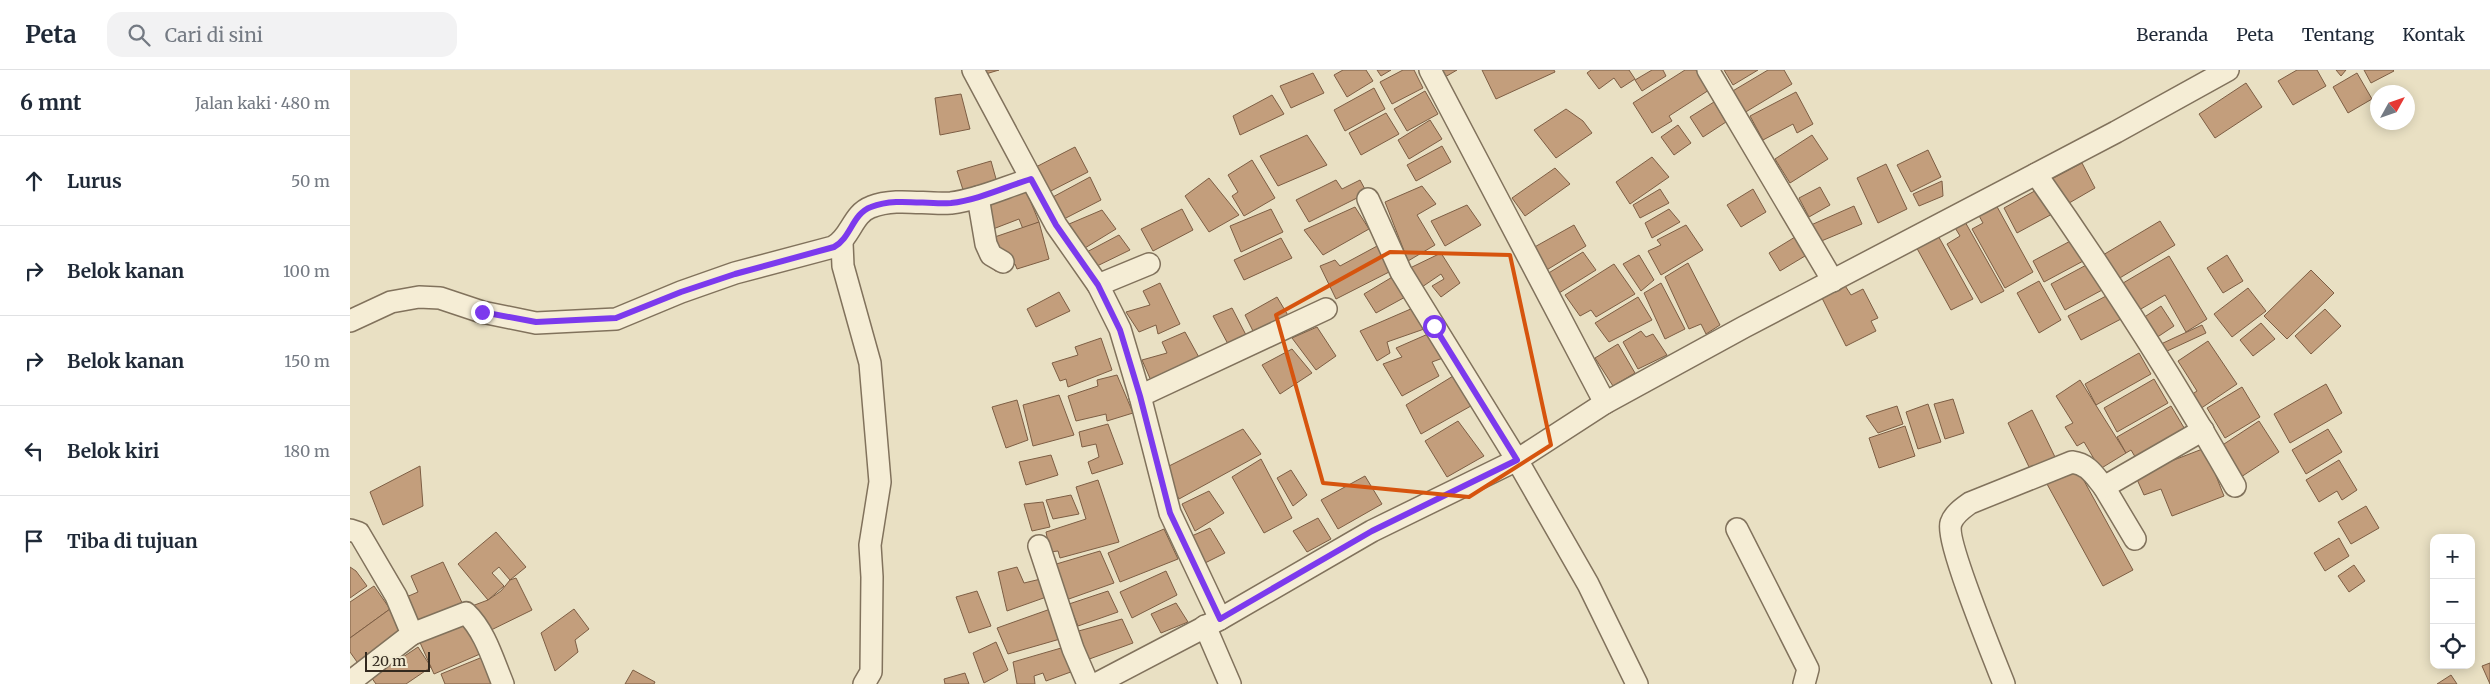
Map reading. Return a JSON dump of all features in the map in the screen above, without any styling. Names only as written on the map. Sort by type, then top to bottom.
[{"type":"street","points":[[973,70],[1056,225],[1098,285],[1120,330],[1140,396],[1170,513],[1213,623],[1230,684]]},
{"type":"street","points":[[1430,70],[1605,403]]},
{"type":"street","points":[[1708,70],[1833,281]]},
{"type":"street","points":[[1096,684],[1213,623],[1372,531],[1517,460],[1605,403],[2228,70]]},
{"type":"street","points":[[2036,174],[2107,277],[2203,430],[2235,486]]},
{"type":"street","points":[[864,684],[871,672],[872,577],[870,545],[880,482],[870,363],[843,266],[842,243],[856,219],[869,207],[884,203],[952,203],[978,197],[1031,179]]},
{"type":"street","points":[[978,197],[986,244],[991,255],[1003,262]]},
{"type":"street","points":[[1368,199],[1401,272],[1517,460],[1588,584],[1637,684]]},
{"type":"street","points":[[350,321],[391,302],[419,297],[440,298],[482,312],[536,322],[616,318],[726,276],[834,247],[842,243]]},
{"type":"street","points":[[1098,285],[1149,264]]},
{"type":"street","points":[[1140,396],[1326,309]]},
{"type":"street","points":[[2104,487],[2203,430]]},
{"type":"street","points":[[2004,684],[1971,597],[1951,537],[1951,523],[1958,512],[1970,503],[2072,462],[2081,463],[2089,468],[2104,487],[2135,539]]},
{"type":"street","points":[[1737,529],[1808,669],[1804,684]]},
{"type":"street","points":[[350,530],[359,533],[396,596],[412,634]]},
{"type":"street","points":[[1039,546],[1073,649],[1088,684]]},
{"type":"street","points":[[350,682],[412,634],[466,613],[473,619],[487,645],[503,684]]},
{"type":"highlighted area","points":[[1390,252],[1510,255],[1551,445],[1469,497],[1323,483],[1276,315]]},
{"type":"building","points":[[977,70],[999,70],[979,76]]},
{"type":"building","points":[[1343,70],[1366,70],[1373,81],[1347,97],[1334,75]]},
{"type":"building","points":[[1377,70],[1391,70],[1381,76]]},
{"type":"building","points":[[1403,70],[1414,70],[1423,88],[1392,104],[1380,82]]},
{"type":"building","points":[[1442,70],[1457,70],[1445,77]]},
{"type":"building","points":[[1482,70],[1554,70],[1555,72],[1496,99]]},
{"type":"building","points":[[1591,70],[1629,70],[1635,79],[1621,88],[1614,78],[1599,89],[1587,73]]},
{"type":"building","points":[[1652,70],[1663,70],[1666,76],[1642,91],[1635,80]]},
{"type":"building","points":[[1685,70],[1696,70],[1709,90],[1669,116],[1672,121],[1652,133],[1633,103]]},
{"type":"building","points":[[1724,70],[1758,70],[1733,85]]},
{"type":"building","points":[[1768,70],[1784,70],[1792,84],[1744,113],[1731,92]]},
{"type":"building","points":[[2297,70],[2317,70],[2326,86],[2293,105],[2278,81]]},
{"type":"building","points":[[2336,70],[2346,70],[2341,76]]},
{"type":"building","points":[[2364,70],[2393,70],[2394,71],[2371,83]]},
{"type":"building","points":[[1313,73],[1324,93],[1291,108],[1280,86]]},
{"type":"building","points":[[2357,73],[2370,96],[2370,100],[2348,113],[2333,87]]},
{"type":"building","points":[[2246,83],[2262,107],[2215,138],[2199,114]]},
{"type":"building","points":[[1374,88],[1385,109],[1345,131],[1334,110]]},
{"type":"building","points":[[1425,91],[1438,114],[1407,131],[1394,109]]},
{"type":"building","points":[[1796,92],[1813,124],[1797,133],[1793,124],[1763,140],[1750,116]]},
{"type":"building","points":[[961,94],[970,129],[940,135],[935,98]]},
{"type":"building","points":[[1272,95],[1284,114],[1240,135],[1233,116]]},
{"type":"building","points":[[1714,102],[1726,122],[1703,137],[1690,117]]},
{"type":"building","points":[[1566,109],[1583,121],[1592,133],[1556,158],[1534,130]]},
{"type":"building","points":[[1386,113],[1399,134],[1361,155],[1349,133]]},
{"type":"building","points":[[1430,120],[1442,139],[1409,159],[1398,140]]},
{"type":"building","points":[[1678,125],[1691,143],[1674,155],[1661,137]]},
{"type":"building","points":[[1307,135],[1327,165],[1278,186],[1260,156]]},
{"type":"building","points":[[1812,135],[1828,159],[1790,183],[1775,159]]},
{"type":"building","points":[[1442,146],[1451,162],[1416,181],[1407,165]]},
{"type":"building","points":[[1075,147],[1088,172],[1045,194],[1032,169]]},
{"type":"building","points":[[1928,150],[1941,177],[1911,192],[1897,165]]},
{"type":"building","points":[[1652,157],[1669,177],[1630,204],[1616,182]]},
{"type":"building","points":[[1252,160],[1275,198],[1244,216],[1232,196],[1238,192],[1228,175]]},
{"type":"building","points":[[991,161],[998,186],[965,196],[957,171]]},
{"type":"building","points":[[2082,163],[2095,188],[2064,206],[2050,180]]},
{"type":"building","points":[[1886,164],[1907,209],[1878,223],[1857,178]]},
{"type":"building","points":[[1555,168],[1570,184],[1525,216],[1512,198]]},
{"type":"building","points":[[1090,177],[1101,200],[1062,220],[1051,198]]},
{"type":"building","points":[[1209,178],[1239,215],[1209,232],[1185,196]]},
{"type":"building","points":[[1336,180],[1342,189],[1360,180],[1367,193],[1309,222],[1296,200]]},
{"type":"building","points":[[1942,181],[1943,196],[1919,206],[1913,194]]},
{"type":"building","points":[[1422,186],[1436,204],[1417,215],[1435,245],[1408,261],[1385,202]]},
{"type":"building","points":[[1820,187],[1830,205],[1809,217],[1799,198]]},
{"type":"building","points":[[1025,188],[1039,222],[1023,229],[1019,219],[993,229],[983,205]]},
{"type":"building","points":[[2040,188],[2054,213],[2017,233],[2004,208]]},
{"type":"building","points":[[1660,189],[1669,203],[1640,218],[1633,205]]},
{"type":"building","points":[[1753,189],[1766,212],[1741,227],[1727,205]]},
{"type":"building","points":[[1995,203],[2033,272],[2005,288],[1972,229],[1983,223],[1977,212]]},
{"type":"building","points":[[1467,205],[1481,225],[1445,246],[1431,221]]},
{"type":"building","points":[[1854,206],[1862,224],[1819,242],[1811,225]]},
{"type":"building","points":[[1355,207],[1369,229],[1323,255],[1304,230]]},
{"type":"building","points":[[1182,209],[1193,230],[1153,251],[1141,229]]},
{"type":"building","points":[[1271,209],[1283,232],[1241,252],[1230,226]]},
{"type":"building","points":[[1669,209],[1680,222],[1652,238],[1645,223]]},
{"type":"building","points":[[1102,210],[1116,229],[1080,251],[1062,227]]},
{"type":"building","points":[[1964,220],[2004,291],[1981,303],[1947,244],[1960,236],[1954,226]]},
{"type":"building","points":[[2160,221],[2175,245],[2118,279],[2103,255]]},
{"type":"building","points":[[1039,222],[1049,259],[1017,269],[1015,264],[995,271],[990,256],[977,243]]},
{"type":"building","points":[[1574,225],[1586,246],[1545,271],[1531,249]]},
{"type":"building","points":[[1686,225],[1703,250],[1661,275],[1648,251],[1661,245],[1657,240]]},
{"type":"building","points":[[1936,232],[1973,299],[1951,310],[1914,243]]},
{"type":"building","points":[[1119,235],[1130,250],[1095,267],[1083,254]]},
{"type":"building","points":[[1795,237],[1810,253],[1780,271],[1769,253]]},
{"type":"building","points":[[1281,238],[1292,258],[1244,280],[1234,260]]},
{"type":"building","points":[[2076,238],[2087,259],[2044,282],[2033,261]]},
{"type":"building","points":[[1379,245],[1393,270],[1336,299],[1320,266],[1335,260],[1340,266]]},
{"type":"building","points":[[1583,252],[1596,270],[1559,293],[1547,274]]},
{"type":"building","points":[[1441,253],[1460,283],[1441,297],[1432,286],[1444,279],[1441,274],[1422,287],[1410,268]]},
{"type":"building","points":[[1639,255],[1654,280],[1641,291],[1623,264]]},
{"type":"building","points":[[2227,255],[2243,281],[2223,293],[2207,268]]},
{"type":"building","points":[[2169,256],[2207,319],[2186,332],[2165,295],[2134,313],[2118,286]]},
{"type":"building","points":[[1688,263],[1720,325],[1706,334],[1701,324],[1689,329],[1665,277]]},
{"type":"building","points":[[2090,263],[2104,289],[2065,310],[2051,284]]},
{"type":"building","points":[[1614,264],[1635,294],[1596,317],[1591,310],[1580,316],[1565,295]]},
{"type":"building","points":[[2311,270],[2334,293],[2287,339],[2264,316]]},
{"type":"building","points":[[1394,276],[1407,296],[1376,313],[1364,294]]},
{"type":"building","points":[[2039,281],[2061,320],[2039,333],[2017,293]]},
{"type":"building","points":[[1160,283],[1180,324],[1158,334],[1156,325],[1139,332],[1126,312],[1150,305],[1143,291]]},
{"type":"building","points":[[1661,283],[1685,329],[1665,339],[1644,293]]},
{"type":"building","points":[[1844,284],[1851,295],[1863,289],[1878,318],[1871,321],[1876,331],[1846,346],[1821,296]]},
{"type":"building","points":[[2248,288],[2266,311],[2232,337],[2214,314]]},
{"type":"building","points":[[1059,292],[1070,311],[1036,327],[1027,309]]},
{"type":"building","points":[[2108,295],[2121,319],[2081,340],[2068,316]]},
{"type":"building","points":[[1277,297],[1289,317],[1255,335],[1245,315]]},
{"type":"building","points":[[1638,297],[1652,320],[1609,342],[1595,323]]},
{"type":"building","points":[[2161,306],[2174,326],[2153,340],[2140,320]]},
{"type":"building","points":[[1232,308],[1246,335],[1228,344],[1213,316]]},
{"type":"building","points":[[1413,308],[1427,328],[1387,342],[1390,353],[1377,361],[1360,331]]},
{"type":"building","points":[[2325,309],[2341,326],[2311,354],[2295,336]]},
{"type":"building","points":[[2261,323],[2275,339],[2253,356],[2240,340]]},
{"type":"building","points":[[2202,325],[2206,333],[2165,352],[2161,344]]},
{"type":"building","points":[[1317,327],[1336,356],[1316,370],[1292,338]]},
{"type":"building","points":[[1641,331],[1646,337],[1653,334],[1667,355],[1638,369],[1623,342]]},
{"type":"building","points":[[1185,332],[1201,361],[1152,383],[1142,360],[1167,353],[1162,342]]},
{"type":"building","points":[[1428,334],[1443,358],[1432,362],[1439,376],[1402,396],[1383,364],[1402,357],[1396,348]]},
{"type":"building","points":[[1101,338],[1112,370],[1068,387],[1066,379],[1060,381],[1052,363],[1078,355],[1075,347]]},
{"type":"building","points":[[2208,341],[2237,384],[2200,409],[2191,395],[2197,391],[2178,361]]},
{"type":"building","points":[[1618,344],[1635,373],[1613,386],[1595,358]]},
{"type":"building","points":[[1292,349],[1312,373],[1280,394],[1262,365]]},
{"type":"building","points":[[2139,353],[2151,374],[2096,405],[2085,384]]},
{"type":"building","points":[[1458,373],[1478,402],[1421,434],[1406,405]]},
{"type":"building","points":[[1117,375],[1133,413],[1107,421],[1106,414],[1076,421],[1068,396],[1098,386],[1097,380]]},
{"type":"building","points":[[2154,379],[2168,403],[2117,432],[2104,408]]},
{"type":"building","points":[[2080,380],[2126,453],[2100,469],[2084,442],[2077,446],[2065,427],[2073,423],[2056,396]]},
{"type":"building","points":[[2326,384],[2342,413],[2290,443],[2274,414]]},
{"type":"building","points":[[2242,387],[2260,417],[2225,438],[2207,408]]},
{"type":"building","points":[[1059,395],[1074,435],[1033,446],[1023,405]]},
{"type":"building","points":[[1953,399],[1964,433],[1945,439],[1934,404]]},
{"type":"building","points":[[1017,400],[1028,440],[1006,448],[992,407]]},
{"type":"building","points":[[1928,404],[1941,442],[1918,449],[1906,412]]},
{"type":"building","points":[[1897,406],[1903,424],[1878,433],[1866,416]]},
{"type":"building","points":[[2171,406],[2186,431],[2137,460],[2131,450],[2126,453],[2117,437]]},
{"type":"building","points":[[2032,410],[2055,457],[2030,469],[2008,423]]},
{"type":"building","points":[[1458,421],[1484,456],[1447,477],[1425,441]]},
{"type":"building","points":[[2259,421],[2279,452],[2241,477],[2221,446]]},
{"type":"building","points":[[1108,424],[1123,464],[1092,474],[1088,462],[1099,457],[1096,444],[1082,447],[1079,432]]},
{"type":"building","points":[[1905,426],[1915,456],[1879,468],[1869,438]]},
{"type":"building","points":[[1243,429],[1261,454],[1179,499],[1163,469]]},
{"type":"building","points":[[2328,429],[2342,452],[2306,474],[2292,450]]},
{"type":"building","points":[[2205,448],[2224,496],[2172,516],[2161,489],[2144,495],[2135,475]]},
{"type":"building","points":[[1051,455],[1058,475],[1026,485],[1019,462]]},
{"type":"building","points":[[1261,459],[1292,518],[1264,533],[1232,477]]},
{"type":"building","points":[[2339,460],[2357,490],[2342,500],[2337,491],[2319,502],[2306,480]]},
{"type":"building","points":[[420,466],[423,506],[383,525],[370,492]]},
{"type":"building","points":[[2077,468],[2133,570],[2103,586],[2047,484]]},
{"type":"building","points":[[1291,470],[1307,495],[1293,506],[1277,478]]},
{"type":"building","points":[[1365,476],[1382,504],[1338,529],[1321,500]]},
{"type":"building","points":[[1098,480],[1119,542],[1060,558],[1058,551],[1050,552],[1046,532],[1086,519],[1076,487]]},
{"type":"building","points":[[1209,491],[1224,513],[1195,531],[1182,504]]},
{"type":"building","points":[[1071,495],[1079,514],[1053,519],[1046,500]]},
{"type":"building","points":[[1043,502],[1050,527],[1032,531],[1024,504]]},
{"type":"building","points":[[2366,506],[2379,528],[2351,544],[2338,522]]},
{"type":"building","points":[[1318,518],[1331,539],[1307,552],[1293,531]]},
{"type":"building","points":[[1210,528],[1225,553],[1203,564],[1187,538]]},
{"type":"building","points":[[1164,529],[1178,559],[1120,582],[1108,553]]},
{"type":"building","points":[[496,532],[526,567],[510,580],[499,567],[492,573],[504,586],[488,600],[458,564]]},
{"type":"building","points":[[2339,538],[2349,556],[2325,571],[2314,553]]},
{"type":"building","points":[[1100,551],[1114,583],[1066,600],[1053,565]]},
{"type":"building","points":[[443,562],[464,607],[418,627],[404,598],[418,592],[411,576]]},
{"type":"building","points":[[2354,565],[2365,581],[2349,592],[2338,576]]},
{"type":"building","points":[[350,567],[356,571],[367,586],[350,598]]},
{"type":"building","points":[[1017,567],[1024,583],[1045,578],[1052,595],[1007,611],[998,572]]},
{"type":"building","points":[[1166,571],[1177,595],[1132,618],[1120,592]]},
{"type":"building","points":[[516,578],[532,610],[485,633],[472,606],[488,600],[501,591],[510,580]]},
{"type":"building","points":[[374,586],[390,609],[350,638],[350,602]]},
{"type":"building","points":[[977,591],[991,626],[969,633],[956,597]]},
{"type":"building","points":[[1108,591],[1118,612],[1078,626],[1069,604]]},
{"type":"building","points":[[1176,603],[1188,622],[1161,633],[1151,614]]},
{"type":"building","points":[[1056,607],[1067,637],[1008,654],[997,628]]},
{"type":"building","points":[[390,609],[409,635],[362,669],[350,652],[350,638]]},
{"type":"building","points":[[574,609],[589,629],[575,640],[578,652],[555,671],[541,633]]},
{"type":"building","points":[[464,618],[480,654],[434,674],[418,638]]},
{"type":"building","points":[[1122,619],[1133,643],[1084,661],[1075,632]]},
{"type":"building","points":[[996,642],[1008,670],[984,683],[973,653]]},
{"type":"building","points":[[1068,646],[1079,669],[1046,681],[1043,673],[1034,676],[1035,684],[1017,684],[1013,662]]},
{"type":"building","points":[[418,647],[431,667],[406,684],[376,684],[371,677],[398,651],[403,657]]},
{"type":"building","points":[[485,656],[496,684],[445,684],[441,674]]},
{"type":"building","points":[[2490,663],[2490,684],[2482,666]]},
{"type":"building","points":[[633,670],[655,682],[654,684],[625,684]]},
{"type":"building","points":[[965,673],[969,684],[945,684],[944,679]]},
{"type":"building","points":[[2451,675],[2457,684],[2437,684]]},
{"type":"route","points":[[482,312],[536,322],[616,318],[681,292],[735,274],[834,247],[842,243],[856,219],[869,207],[884,203],[952,203],[988,194],[1031,179],[1056,225],[1098,285],[1120,330],[1140,396],[1161,484],[1170,513],[1220,619],[1372,531],[1517,460],[1434,326]]}]
